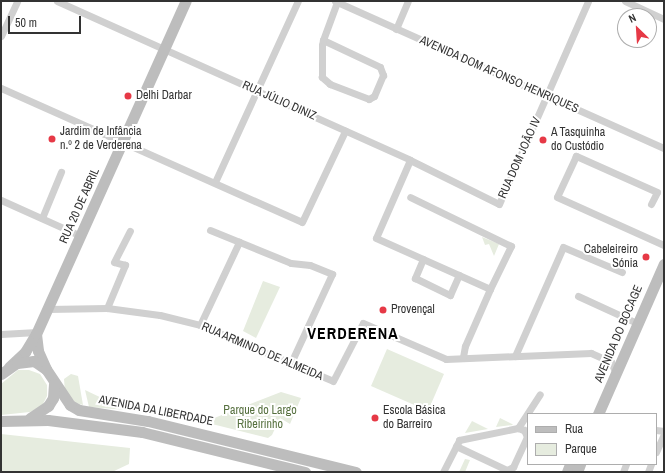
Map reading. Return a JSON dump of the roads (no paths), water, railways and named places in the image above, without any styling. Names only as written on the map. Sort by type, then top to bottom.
[{"type":"main road","name":"RUA 20 DE ABRIL","points":[[5,370],[25,352],[48,309],[186,1]]},
{"type":"main road","name":"AVENIDA DO BOCAGE","points":[[600,413],[637,323],[664,264]]},
{"type":"main road","points":[[36,333],[38,351],[46,369]]},
{"type":"main road","points":[[5,370],[26,360],[34,361],[46,369]]},
{"type":"main road","name":"AVENIDA DA LIBERDADE","points":[[46,369],[54,384],[70,405],[80,410],[148,421],[356,472]]},
{"type":"main road","name":"AVENIDA DA LIBERDADE","points":[[20,421],[42,413],[53,398],[54,384]]},
{"type":"main road","name":"AVENIDA DA LIBERDADE","points":[[1,421],[48,420],[142,432],[305,472]]},
{"type":"street","points":[[1,36],[17,1]]},
{"type":"street","name":"RUA JÚLIO DINIZ","points":[[58,1],[410,160],[499,204]]},
{"type":"street","points":[[215,182],[298,1]]},
{"type":"street","points":[[396,29],[408,1]]},
{"type":"street","name":"RUA DOM JOÃO IV","points":[[499,204],[588,1]]},
{"type":"street","points":[[624,1],[664,19]]},
{"type":"street","points":[[323,40],[380,67],[383,75],[374,96],[369,99],[325,82],[322,77],[323,40],[336,2]]},
{"type":"street","name":"AVENIDA DOM AFONSO HENRIQUES","points":[[336,2],[664,148]]},
{"type":"street","points":[[1,88],[302,222],[345,131]]},
{"type":"street","points":[[651,204],[657,192],[576,156],[557,197],[664,245]]},
{"type":"street","points":[[410,160],[376,238],[490,289]]},
{"type":"street","points":[[42,218],[61,172]]},
{"type":"street","points":[[410,197],[511,246],[465,346],[463,357]]},
{"type":"street","points":[[1,200],[80,236]]},
{"type":"street","points":[[107,308],[125,265],[114,262],[130,230]]},
{"type":"street","points":[[210,230],[291,263],[310,265],[332,274],[290,365]]},
{"type":"street","points":[[200,325],[239,242]]},
{"type":"street","points":[[515,356],[563,247],[622,272]]},
{"type":"street","points":[[424,259],[415,278],[450,294],[459,274]]},
{"type":"street","points":[[578,296],[637,323]]},
{"type":"street","name":"RUA ARMINDO DE ALMEIDA","points":[[48,309],[107,308],[160,315],[200,325],[290,365],[333,381],[363,323],[446,359],[463,357],[591,353],[611,362],[616,374]]},
{"type":"street","points":[[1,334],[36,333]]},
{"type":"street","points":[[531,413],[540,394]]},
{"type":"street","points":[[444,472],[456,446],[459,440],[523,430],[527,438],[513,467],[507,470],[456,446]]},
{"type":"street","points":[[657,450],[664,432]]},
{"type":"place","name":"Delhi Darbar","points":[[128,96]]},
{"type":"place","name":"Jardim de Infância n.º 2 de Verderena","points":[[52,139]]},
{"type":"place","name":"A Tasquinha do Custódio","points":[[543,140]]},
{"type":"place","name":"Cabeleireiro Sónia","points":[[646,257]]},
{"type":"place","name":"Provençal","points":[[383,310]]},
{"type":"place","name":"Escola Básica do Barreiro","points":[[375,418]]},
{"type":"district","name":"VERDERENA","points":[[353,333]]},
{"type":"park label","name":"Parque do Largo Ribeirinho","points":[[260,418]]}]
